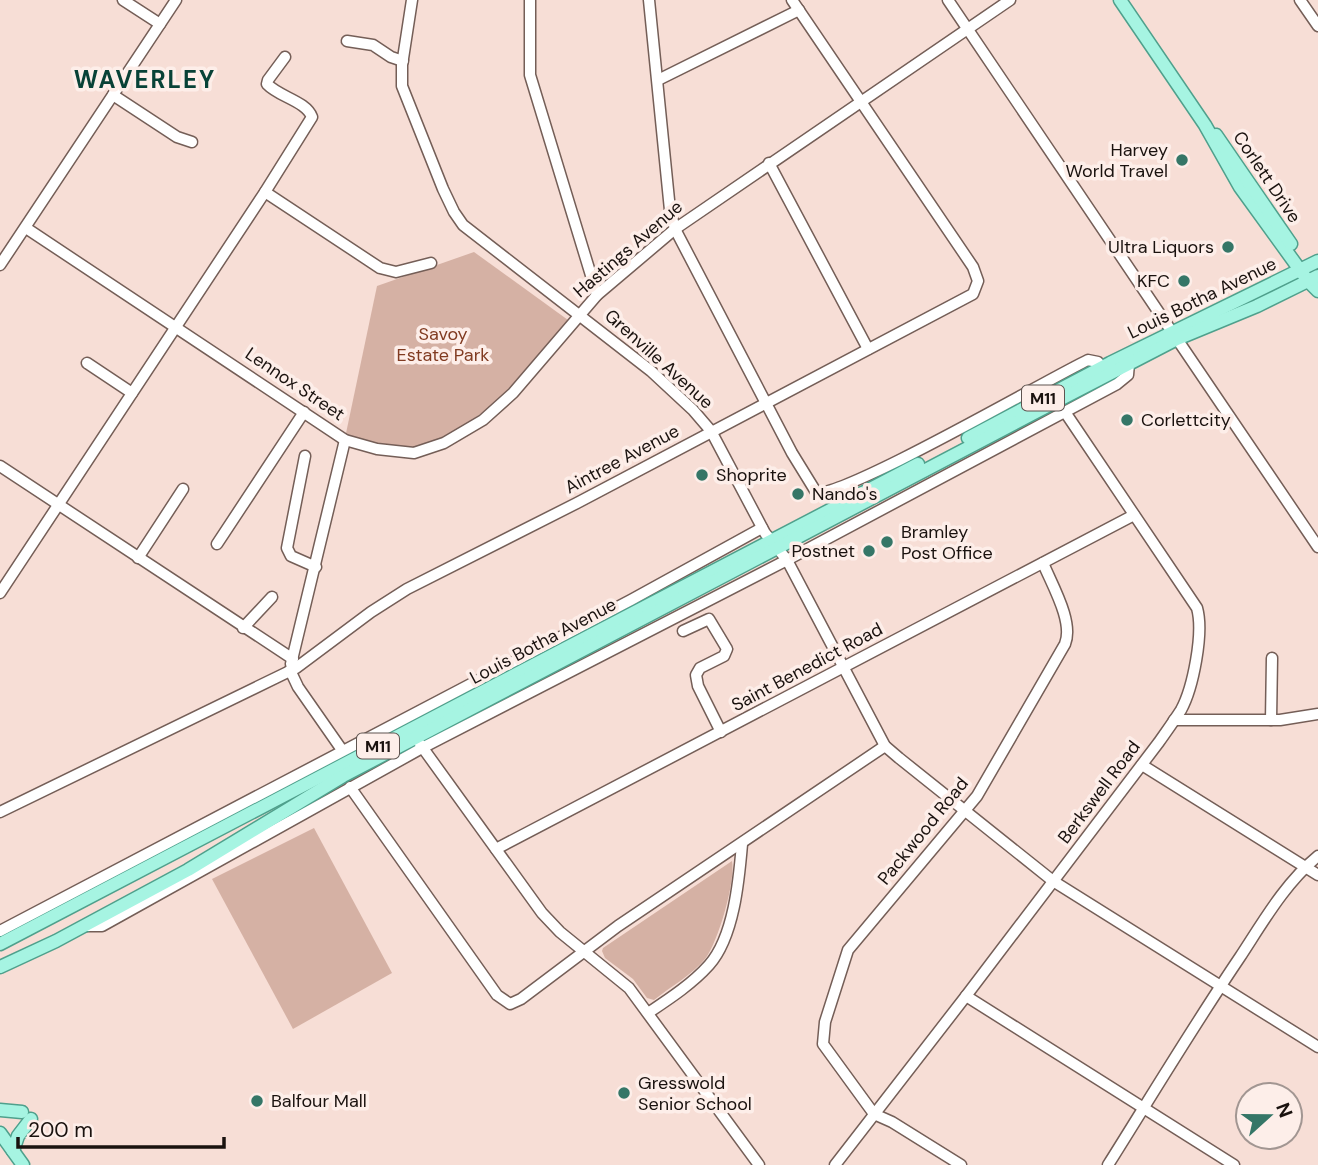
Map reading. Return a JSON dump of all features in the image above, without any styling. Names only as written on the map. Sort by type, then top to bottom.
[{"type":"main road","name":"Corlett Drive","points":[[1120,0],[1205,125],[1240,187],[1312,277]]},
{"type":"main road","name":"Louis Botha Avenue","points":[[773,545],[846,502],[906,476],[1102,367],[1175,336],[1257,306],[1312,277]]},
{"type":"main road","name":"Louis Botha Avenue","points":[[0,967],[85,926],[188,870],[343,776],[773,545],[1129,363],[1175,336]]},
{"type":"main road","name":"Louis Botha Avenue","points":[[0,944],[416,739]]},
{"type":"main road","points":[[0,1110],[27,1115],[13,1151]]},
{"type":"main road","points":[[0,1133],[23,1165]]},
{"type":"street","points":[[124,0],[160,24]]},
{"type":"street","points":[[0,265],[176,0]]},
{"type":"street","name":"Grenville Avenue","points":[[412,0],[402,86],[454,212],[471,232],[580,314],[667,385],[711,431],[762,528],[786,560],[886,746]]},
{"type":"street","points":[[530,0],[530,75],[597,295]]},
{"type":"street","points":[[649,0],[670,210],[675,229],[767,402]]},
{"type":"street","points":[[792,0],[860,102]]},
{"type":"street","points":[[948,0],[1318,547]]},
{"type":"street","name":"Hastings Avenue","points":[[345,440],[377,449],[408,453],[444,443],[483,420],[502,405],[597,295],[675,229],[1010,0]]},
{"type":"street","points":[[1300,0],[1318,26]]},
{"type":"street","points":[[658,80],[799,10]]},
{"type":"street","points":[[347,41],[373,45],[391,57],[403,61]]},
{"type":"street","points":[[0,593],[312,117],[308,109],[267,84],[285,57]]},
{"type":"street","points":[[113,95],[177,137],[192,142]]},
{"type":"street","name":"Aintree Avenue","points":[[0,812],[291,665],[310,658],[370,612],[407,589],[967,299],[977,287],[974,267],[860,102]]},
{"type":"street","points":[[769,163],[868,349]]},
{"type":"street","points":[[265,192],[380,268],[396,272],[430,264]]},
{"type":"street","name":"Lennox Street","points":[[26,228],[345,440],[291,665]]},
{"type":"street","points":[[87,363],[132,393]]},
{"type":"street","name":"Louis Botha Avenue","points":[[767,402],[814,491],[824,494],[906,476],[1065,412],[1123,381],[1128,375],[1129,363]]},
{"type":"street","points":[[217,544],[304,412]]},
{"type":"street","name":"Berkswell Road","points":[[835,1165],[1142,765],[1182,709],[1191,683],[1199,614],[1187,590],[1065,412]]},
{"type":"street","points":[[305,456],[286,548],[291,556],[316,567]]},
{"type":"street","points":[[0,466],[243,628],[291,665],[303,695],[342,750]]},
{"type":"street","name":"Louis Botha Avenue","points":[[85,926],[102,926],[350,787],[416,739],[786,560],[906,476]]},
{"type":"street","points":[[138,558],[183,489]]},
{"type":"street","points":[[839,489],[846,502]]},
{"type":"street","name":"Saint Benedict Road","points":[[496,849],[1134,515]]},
{"type":"street","name":"Louis Botha Avenue","points":[[0,931],[631,600],[762,528]]},
{"type":"street","name":"Packwood Road","points":[[874,1114],[823,1044],[822,1036],[829,1006],[848,950],[965,812],[990,775],[1068,638],[1067,622],[1043,563]]},
{"type":"street","points":[[243,628],[272,597]]},
{"type":"street","points":[[683,631],[709,619],[727,649],[724,656],[700,668],[696,675],[698,686],[722,732]]},
{"type":"street","points":[[1271,720],[1272,658]]},
{"type":"street","points":[[1174,720],[1271,720],[1318,714]]},
{"type":"street","points":[[416,739],[542,913],[584,952],[625,984],[759,1165]]},
{"type":"street","points":[[350,787],[507,1004],[517,1002],[618,926],[886,746],[1053,881],[1318,1047]]},
{"type":"street","points":[[1142,765],[1318,875]]},
{"type":"street","points":[[648,1013],[709,965],[718,952],[734,904],[742,844]]},
{"type":"street","points":[[1108,1165],[1220,986],[1282,894],[1318,856]]},
{"type":"street","points":[[967,996],[1234,1165]]},
{"type":"street","points":[[874,1114],[892,1122],[961,1165]]},
{"type":"green space","name":"Savoy Estate Park","points":[[474,252],[568,320],[498,401],[457,431],[419,450],[345,438],[377,286]]},
{"type":"green space","points":[[314,828],[392,973],[293,1029],[212,879]]},
{"type":"green space","points":[[732,861],[729,896],[710,951],[700,965],[681,981],[654,1000],[647,998],[633,979],[605,958],[603,948]]},
{"type":"place","name":"Harvey World Travel","points":[[1182,160]]},
{"type":"place","name":"Ultra Liquors","points":[[1228,247]]},
{"type":"place","name":"KFC","points":[[1184,281]]},
{"type":"place","name":"Corlettcity","points":[[1127,420]]},
{"type":"place","name":"Shoprite","points":[[702,475]]},
{"type":"place","name":"Nando's","points":[[798,494]]},
{"type":"place","name":"Bramley Post Office","points":[[887,542]]},
{"type":"place","name":"Postnet","points":[[869,551]]},
{"type":"place","name":"Gresswold Senior School","points":[[624,1093]]},
{"type":"place","name":"Balfour Mall","points":[[257,1101]]},
{"type":"district","name":"WAVERLEY","points":[[145,80]]}]
